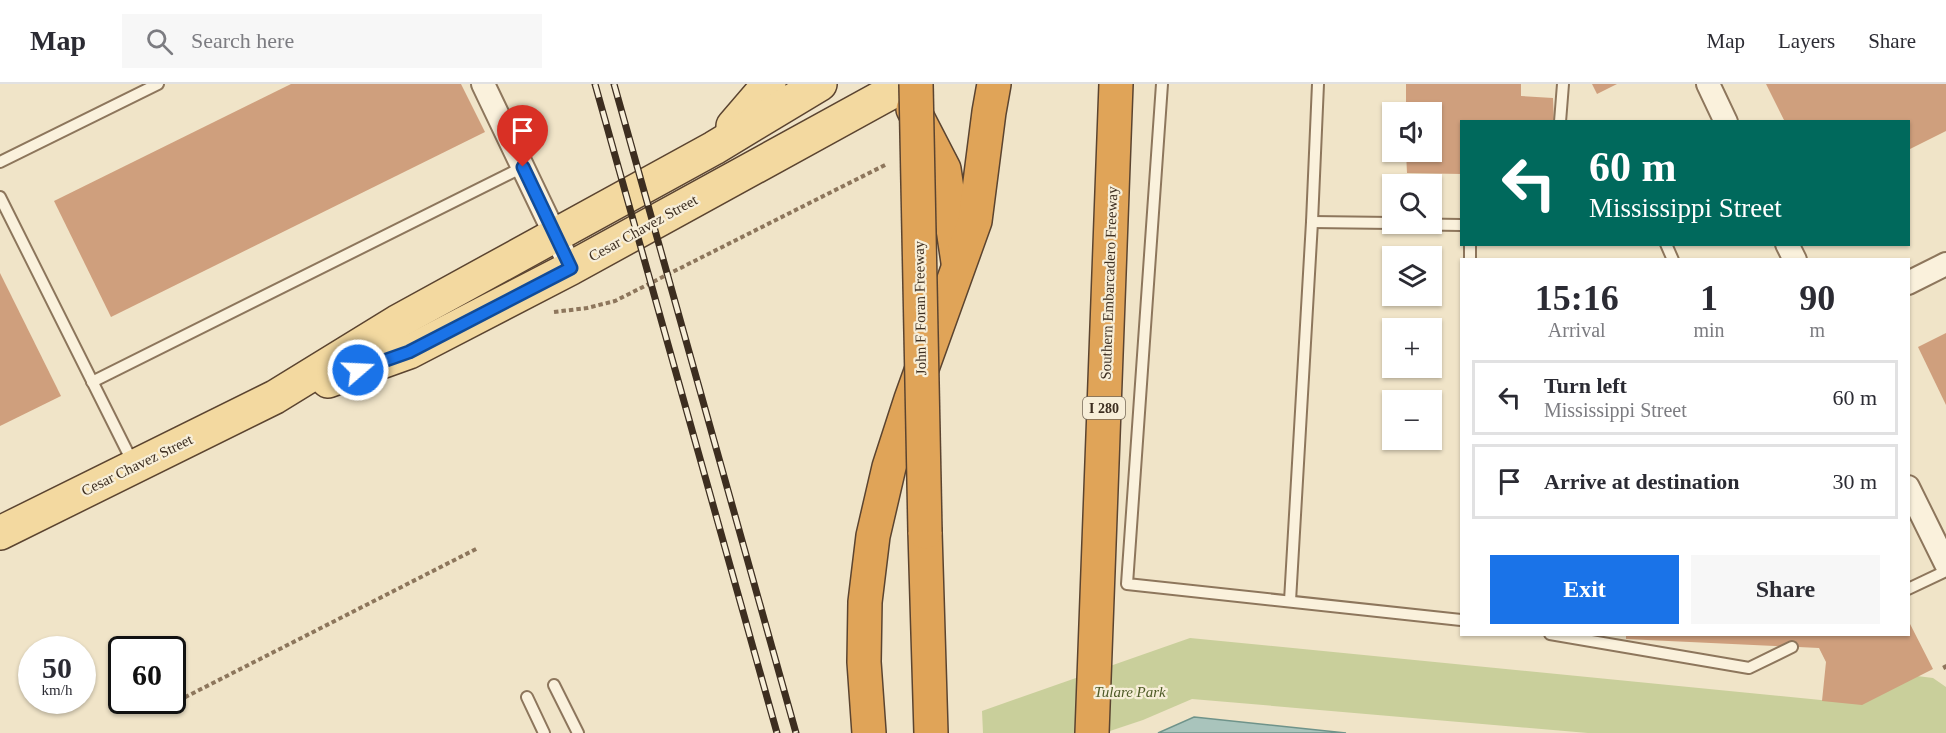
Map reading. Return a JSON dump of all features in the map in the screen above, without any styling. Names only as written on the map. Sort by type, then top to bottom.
[{"type":"highway","points":[[868,733],[864,662],[865,602],[873,536],[893,456],[975,221],[994,84]]},
{"type":"highway","name":"Southern Embarcadero Freeway","points":[[1092,733],[1116,84]]},
{"type":"highway","points":[[904,85],[944,169],[959,267]]},
{"type":"highway","name":"John F Foran Freeway","points":[[904,85],[925,532],[931,733]]},
{"type":"main road","points":[[714,148],[769,84]]},
{"type":"main road","name":"Cesar Chavez Street","points":[[0,533],[275,397],[397,322],[714,148],[820,84]]},
{"type":"main road","name":"Cesar Chavez Street","points":[[275,397],[409,352],[571,268],[904,85]]},
{"type":"street","points":[[483,84],[571,268]]},
{"type":"street","points":[[1708,84],[1725,120]]},
{"type":"street","points":[[1910,282],[1946,264]]},
{"type":"street","points":[[1910,491],[1946,564]]},
{"type":"lane","points":[[0,162],[158,84]]},
{"type":"lane","points":[[1162,84],[1127,584],[1460,620]]},
{"type":"lane","points":[[1290,601],[1318,84]]},
{"type":"lane","points":[[1560,120],[1563,84]]},
{"type":"lane","points":[[92,382],[523,167]]},
{"type":"lane","points":[[0,197],[135,466]]},
{"type":"lane","points":[[1312,222],[1382,224]]},
{"type":"lane","points":[[1442,225],[1460,225]]},
{"type":"lane","points":[[1910,588],[1946,571]]},
{"type":"lane","points":[[1562,636],[1749,668],[1792,647]]},
{"type":"lane","points":[[554,685],[578,733]]},
{"type":"lane","points":[[527,697],[544,733]]},
{"type":"path","points":[[549,312],[587,308],[615,301],[888,164]]},
{"type":"path","points":[[186,697],[478,548]]},
{"type":"green space","name":"Tulare Park","points":[[1190,638],[1861,704],[1917,676],[1933,678],[1946,687],[1946,733],[1588,733],[1192,699],[1143,720],[1104,733],[983,733],[982,711]]},
{"type":"water","points":[[1194,717],[1346,733],[1158,733]]},
{"type":"building","points":[[291,84],[461,84],[485,132],[111,317],[54,201]]},
{"type":"building","points":[[1406,84],[1521,84],[1521,96],[1553,98],[1554,120],[1460,120],[1460,174],[1407,173],[1406,162],[1442,162],[1442,102],[1406,102]]},
{"type":"building","points":[[1592,84],[1617,84],[1597,94]]},
{"type":"building","points":[[1766,84],[1946,84],[1946,131],[1910,149],[1910,120],[1784,120]]},
{"type":"building","points":[[0,273],[61,396],[0,426]]},
{"type":"building","points":[[1946,333],[1946,405],[1918,347]]},
{"type":"building","points":[[1910,624],[1933,669],[1862,705],[1822,701],[1826,662],[1819,648],[1626,639],[1626,636],[1910,636]]},
{"type":"railway","points":[[595,84],[777,733]]},
{"type":"railway","points":[[614,84],[796,733]]},
{"type":"route","points":[[358,370],[409,352],[571,268],[523,167]]}]
